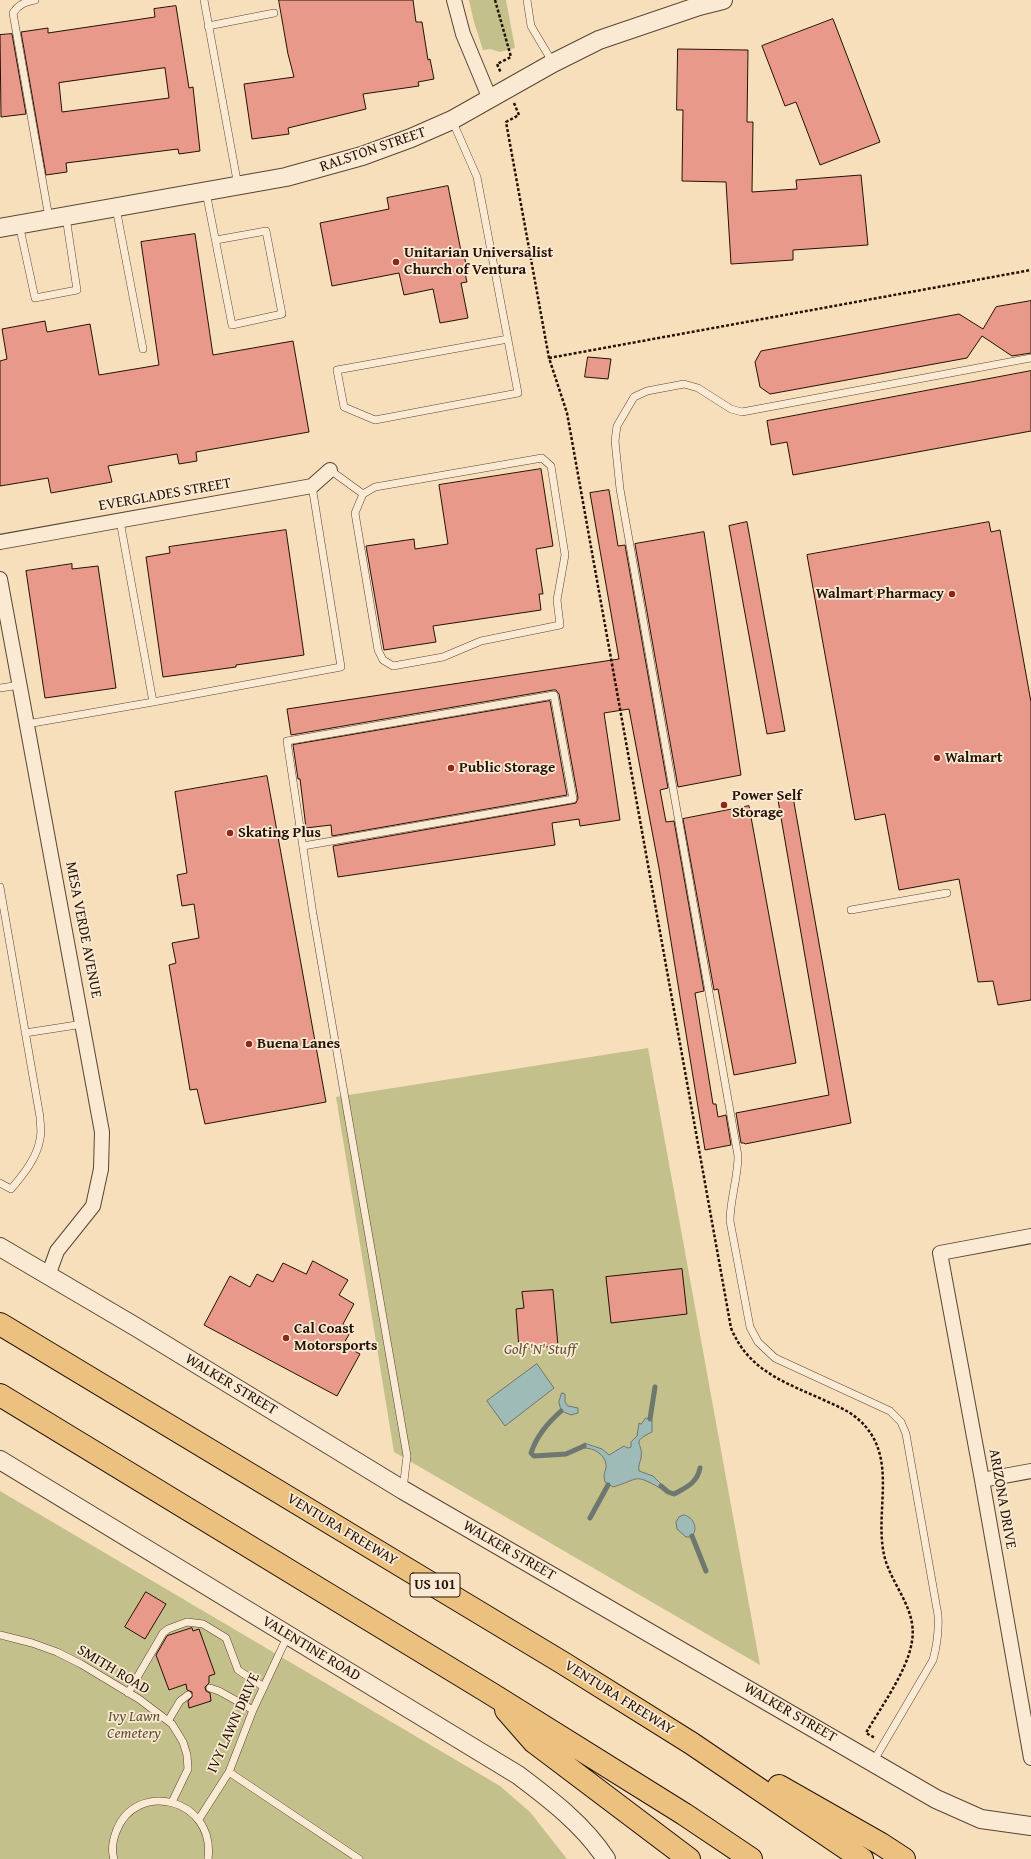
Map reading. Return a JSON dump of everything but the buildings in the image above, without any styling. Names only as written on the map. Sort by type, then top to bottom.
[{"type":"highway","name":"VENTURA FREEWAY","points":[[0,1324],[563,1663],[697,1748],[862,1859]]},
{"type":"highway","points":[[0,1395],[490,1693],[684,1814],[751,1859]]},
{"type":"highway","points":[[563,1663],[881,1844],[904,1859]]},
{"type":"highway","points":[[490,1693],[534,1742],[689,1859]]},
{"type":"street","points":[[454,0],[463,34],[490,99]]},
{"type":"street","name":"RALSTON STREET","points":[[0,228],[304,174],[355,158],[411,138],[452,120],[553,63],[599,40],[698,3],[723,0]]},
{"type":"street","points":[[312,486],[330,470]]},
{"type":"street","name":"EVERGLADES STREET","points":[[0,542],[312,486]]},
{"type":"street","name":"MESA VERDE AVENUE","points":[[0,579],[100,1119],[102,1150],[101,1169],[93,1206],[57,1252],[48,1276]]},
{"type":"street","name":"ARIZONA DRIVE","points":[[1030,1753],[940,1253],[1031,1236]]},
{"type":"street","name":"WALKER STREET","points":[[0,1247],[136,1327],[403,1490],[936,1799],[982,1819],[1031,1826]]},
{"type":"street","name":"VALENTINE ROAD","points":[[0,1460],[518,1776],[553,1802],[590,1840],[606,1859]]},
{"type":"street","points":[[982,1480],[1031,1471]]},
{"type":"lane","points":[[19,224],[35,298],[77,290],[57,218],[13,13],[17,6],[24,2],[35,0]]},
{"type":"lane","points":[[204,0],[238,186]]},
{"type":"lane","points":[[527,0],[532,26],[553,63]]},
{"type":"lane","points":[[208,26],[274,14]]},
{"type":"lane","points":[[452,120],[477,177],[508,339],[518,393],[375,420],[344,407],[337,370],[508,339]]},
{"type":"lane","points":[[206,192],[232,324],[282,314],[266,231],[216,240]]},
{"type":"lane","points":[[116,207],[143,350]]},
{"type":"lane","points":[[873,1762],[933,1660],[939,1629],[938,1615],[906,1434],[901,1422],[890,1411],[775,1358],[758,1342],[750,1327],[730,1221],[730,1206],[738,1166],[738,1156],[620,489],[615,441],[617,426],[634,397],[647,391],[684,384],[698,388],[731,409],[742,412],[1031,358]]},
{"type":"lane","points":[[542,458],[551,466],[566,555],[557,600],[560,626],[481,641],[443,657],[393,666],[383,660],[378,650],[355,512],[363,494],[375,487],[542,458]]},
{"type":"lane","points":[[330,470],[363,494]]},
{"type":"lane","points":[[27,724],[341,667],[312,486]]},
{"type":"lane","points":[[120,521],[153,702]]},
{"type":"lane","points":[[0,688],[20,685]]},
{"type":"lane","points":[[304,846],[573,799],[554,695],[287,742],[304,846],[313,914],[407,1456],[403,1490]]},
{"type":"lane","points":[[0,887],[40,1117],[40,1139],[32,1160],[23,1175],[11,1189],[0,1183]]},
{"type":"lane","points":[[851,910],[947,893]]},
{"type":"lane","points":[[25,1033],[83,1024]]},
{"type":"lane","points":[[128,1692],[163,1633],[187,1622],[203,1624],[226,1638],[238,1670],[264,1688]]},
{"type":"lane","name":"SMITH ROAD","points":[[0,1635],[32,1643],[57,1652],[81,1664],[128,1692],[168,1721],[177,1730],[183,1742],[188,1762],[188,1769],[172,1802]]},
{"type":"lane","name":"IVY LAWN DRIVE","points":[[199,1819],[228,1772],[253,1710],[288,1635]]},
{"type":"lane","points":[[210,1688],[220,1691],[253,1710]]},
{"type":"lane","points":[[168,1721],[180,1701],[188,1695]]},
{"type":"lane","points":[[228,1772],[359,1859]]},
{"type":"lane","points":[[114,1859],[113,1840],[118,1826],[128,1814],[141,1805],[156,1801],[172,1802],[187,1808],[199,1819],[206,1833],[209,1848],[208,1859]]},
{"type":"path","points":[[495,0],[512,57],[497,64],[519,115],[506,122],[549,358],[567,413],[570,428],[731,1328],[736,1341],[744,1352],[754,1363],[769,1374],[842,1409],[858,1419],[870,1432],[880,1454],[884,1482],[880,1524],[881,1547],[890,1572],[908,1606],[912,1622],[913,1640],[909,1658],[866,1733],[884,1743]]},
{"type":"path","points":[[549,358],[1031,270]]},
{"type":"green space","points":[[469,0],[506,0],[515,48],[500,52],[490,49],[483,50]]},
{"type":"green space","name":"Golf 'N' Stuff","points":[[648,1048],[760,1665],[394,1452],[336,1097]]},
{"type":"green space","name":"Ivy Lawn Cemetery","points":[[0,1491],[500,1786],[530,1812],[567,1859],[0,1859]]},
{"type":"water","points":[[537,1364],[554,1388],[505,1426],[487,1401]]},
{"type":"water","points":[[562,1393],[565,1394],[565,1402],[568,1406],[578,1408],[578,1413],[571,1415],[561,1411],[559,1402]]},
{"type":"water","points":[[646,1418],[652,1420],[652,1432],[641,1438],[639,1441],[641,1458],[639,1471],[653,1476],[662,1485],[660,1488],[645,1480],[636,1479],[613,1487],[605,1482],[605,1460],[595,1450],[584,1448],[584,1443],[602,1449],[609,1455],[624,1446],[628,1448],[631,1447],[631,1442],[637,1436],[639,1423],[641,1424]]},
{"type":"water","points":[[684,1515],[688,1516],[693,1521],[695,1527],[695,1531],[691,1537],[686,1537],[677,1529],[676,1522],[679,1517]]},
{"type":"waterway","points":[[650,1419],[655,1387]]},
{"type":"waterway","points":[[561,1411],[543,1430],[531,1453],[534,1456],[566,1454],[584,1446]]},
{"type":"waterway","points":[[661,1486],[668,1492],[674,1494],[687,1487],[694,1481],[700,1468]]},
{"type":"waterway","points":[[590,1518],[608,1485]]},
{"type":"waterway","points":[[692,1536],[706,1571]]},
{"type":"place","name":"Unitarian Universalist Church of Ventura","points":[[396,262]]},
{"type":"place","name":"Walmart Pharmacy","points":[[952,594]]},
{"type":"place","name":"Walmart","points":[[937,758]]},
{"type":"place","name":"Public Storage","points":[[451,768]]},
{"type":"place","name":"Power Self Storage","points":[[724,805]]},
{"type":"place","name":"Skating Plus","points":[[230,833]]},
{"type":"place","name":"Buena Lanes","points":[[249,1044]]},
{"type":"place","name":"Cal Coast Motorsports","points":[[286,1338]]}]
